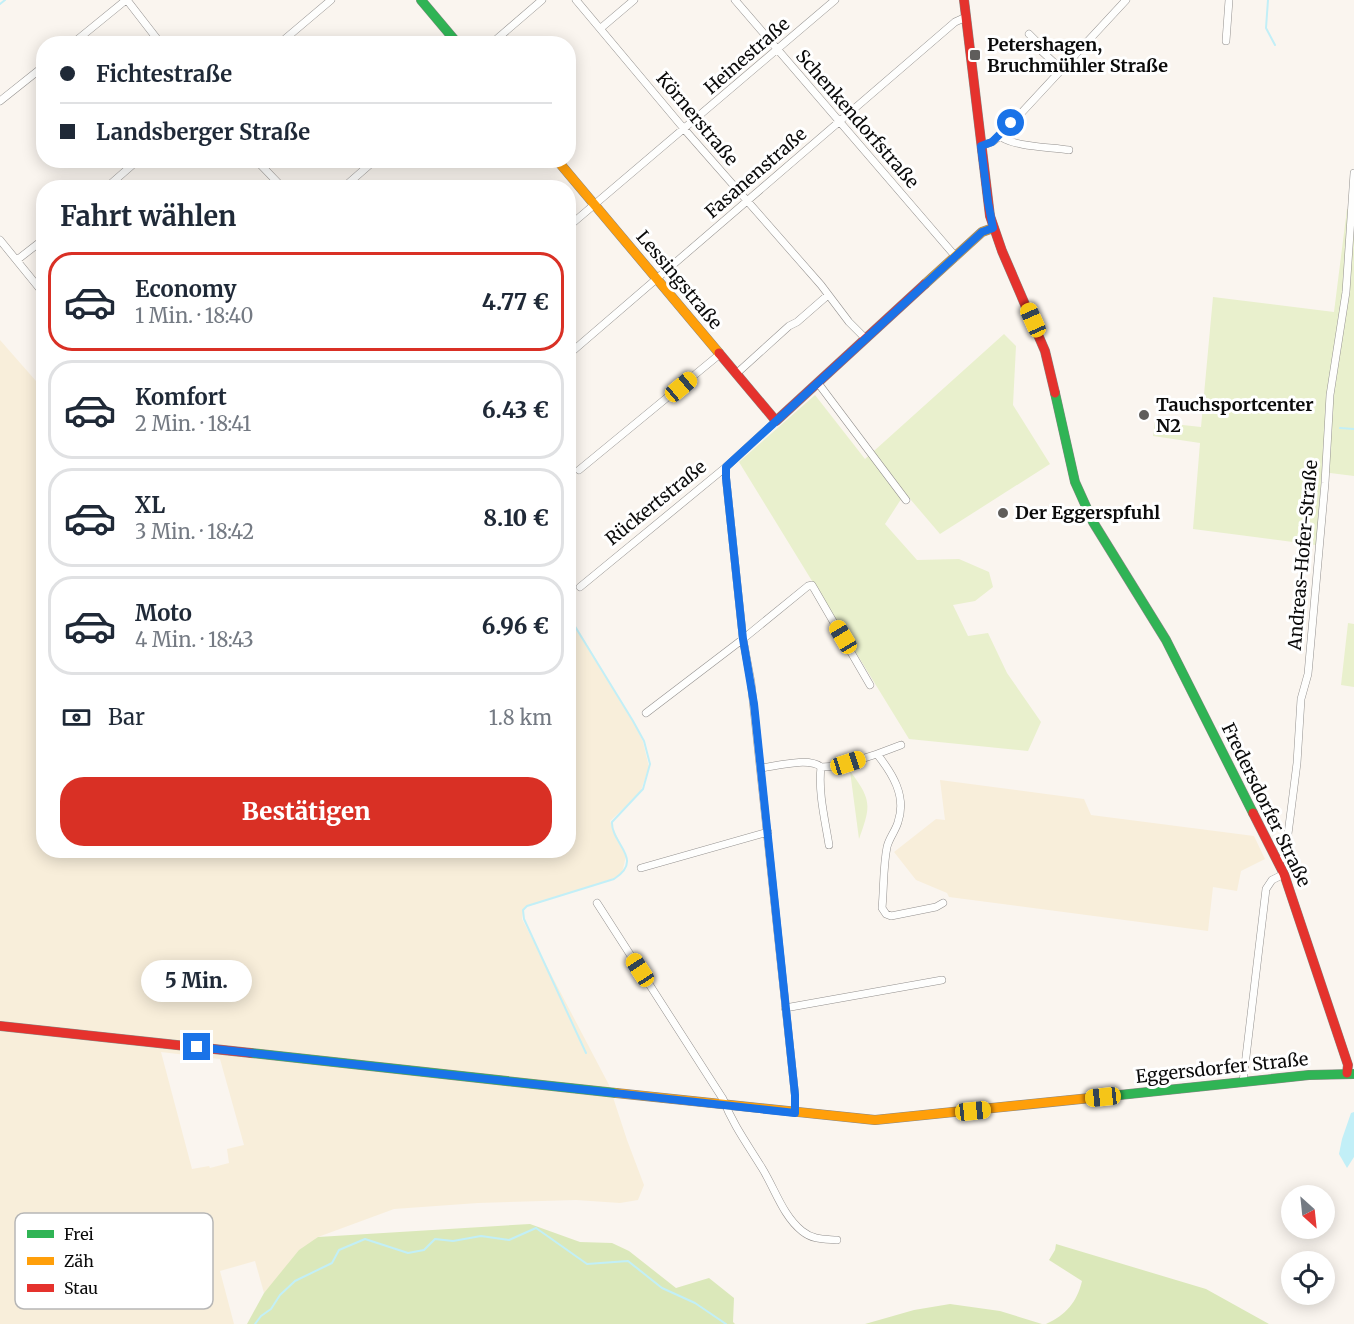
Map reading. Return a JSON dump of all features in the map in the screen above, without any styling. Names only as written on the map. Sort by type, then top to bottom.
[{"type":"street","points":[[82,36],[127,0],[155,36]]},
{"type":"street","points":[[288,36],[331,0]]},
{"type":"street","points":[[421,0],[451,36]]},
{"type":"street","points":[[500,36],[543,0]]},
{"type":"street","name":"Körnerstraße","points":[[576,0],[849,322],[866,339]]},
{"type":"street","points":[[601,28],[634,0]]},
{"type":"street","name":"Schenkendorfstraße","points":[[735,0],[956,257]]},
{"type":"street","name":"Heinestraße","points":[[576,220],[685,130],[834,0]]},
{"type":"street","name":"Fredersdorfer Straße","points":[[964,0],[993,228],[1046,351],[1072,472],[1093,522],[1171,649],[1278,861],[1351,1074]]},
{"type":"street","points":[[981,146],[992,142],[1000,135],[1126,0]]},
{"type":"street","points":[[1226,41],[1229,0]]},
{"type":"street","name":"Fasanenstraße","points":[[576,348],[955,22],[966,17]]},
{"type":"street","points":[[1029,34],[1035,41],[1035,45],[1061,69]]},
{"type":"street","points":[[0,101],[36,72]]},
{"type":"street","points":[[1000,135],[1004,140],[1069,150]]},
{"type":"street","points":[[115,180],[129,168]]},
{"type":"street","points":[[264,168],[276,180]]},
{"type":"street","points":[[352,180],[366,168]]},
{"type":"street","name":"Lessingstraße","points":[[564,168],[574,180]]},
{"type":"street","name":"Andreas-Hofer-Straße","points":[[1278,861],[1286,857],[1290,849],[1288,834],[1297,763],[1301,699],[1303,685],[1308,674],[1325,490],[1330,395],[1346,292],[1354,173]]},
{"type":"street","name":"Lessingstraße","points":[[576,182],[776,421]]},
{"type":"street","name":"Rückertstraße","points":[[580,587],[726,467],[982,232],[993,228]]},
{"type":"street","points":[[0,240],[36,284]]},
{"type":"street","points":[[17,260],[36,245]]},
{"type":"street","points":[[736,374],[789,326],[798,322],[828,295]]},
{"type":"street","points":[[579,470],[720,354]]},
{"type":"street","points":[[818,384],[906,500]]},
{"type":"street","points":[[726,467],[743,639],[751,682],[768,832],[795,1113]]},
{"type":"street","points":[[646,713],[812,585],[870,685]]},
{"type":"street","points":[[760,768],[805,762],[816,763],[821,767],[839,766],[901,745]]},
{"type":"street","points":[[877,754],[891,772],[899,791],[900,806],[898,822],[888,846],[883,911],[891,916],[936,907],[943,903]]},
{"type":"street","points":[[821,767],[823,811],[829,846]]},
{"type":"street","points":[[641,868],[768,832]]},
{"type":"street","points":[[1244,1082],[1266,889],[1272,880],[1284,874]]},
{"type":"street","points":[[597,903],[725,1105],[737,1131],[762,1168],[791,1220],[808,1236],[837,1240]]},
{"type":"street","points":[[785,1008],[942,980]]},
{"type":"street","name":"Eggersdorfer Straße","points":[[0,1026],[842,1118],[885,1120],[1244,1082],[1351,1074]]},
{"type":"shaded area","points":[[0,340],[36,381],[36,858],[576,858],[576,626],[636,726],[643,742],[649,767],[640,793],[610,821],[626,856],[622,873],[615,878],[526,907],[522,919],[609,1085],[644,1185],[638,1200],[620,1203],[576,1200],[478,1203],[394,1209],[318,1237],[264,1293],[255,1261],[220,1271],[234,1324],[0,1324]],"holes":[[[161,1052],[220,1059],[244,1145],[227,1149],[229,1163],[210,1168],[209,1166],[192,1169]]]},
{"type":"shaded area","points":[[940,780],[1084,799],[1091,815],[1254,836],[1265,859],[1241,871],[1237,891],[1213,887],[1208,931],[949,897],[947,893],[916,880],[894,852],[936,819],[945,820]]},
{"type":"green space","points":[[1347,209],[1354,210],[1354,476],[1322,472],[1316,545],[1193,529],[1200,443],[1153,436],[1155,422],[1201,427],[1213,297],[1334,312]]},
{"type":"green space","points":[[1004,334],[1016,346],[1013,405],[1050,464],[940,534],[905,493],[885,524],[917,560],[959,559],[989,572],[993,587],[975,601],[953,605],[968,636],[988,633],[1007,673],[1041,722],[1028,751],[909,739],[739,462],[815,395],[865,459]]},
{"type":"green space","points":[[1348,623],[1354,624],[1354,687],[1341,685]]},
{"type":"green space","points":[[850,771],[862,789],[867,804],[866,819],[859,839]]},
{"type":"green space","points":[[530,1224],[580,1242],[612,1243],[629,1251],[676,1288],[709,1278],[734,1298],[733,1322],[735,1324],[247,1324],[264,1293],[299,1250],[318,1237]]},
{"type":"green space","points":[[1056,1244],[1206,1289],[1269,1324],[1046,1324],[1070,1307],[1082,1281],[1049,1260]]},
{"type":"green space","points":[[950,1304],[1000,1311],[1042,1324],[865,1324],[914,1310]]},
{"type":"water","points":[[1354,1112],[1354,1157],[1347,1168],[1339,1154],[1351,1113]]},
{"type":"waterway","points":[[0,4],[5,0]]},
{"type":"waterway","points":[[1268,0],[1266,28],[1275,45]]},
{"type":"waterway","points":[[1340,428],[1354,429]]},
{"type":"waterway","points":[[576,628],[644,741],[650,764],[643,789],[612,822],[613,830],[627,858],[627,865],[623,872],[614,879],[527,906],[523,910],[524,919],[586,1053]]},
{"type":"waterway","points":[[255,1324],[295,1281],[332,1263],[339,1250],[365,1239],[408,1253],[424,1250],[435,1239],[453,1241],[481,1236],[509,1240],[536,1228],[587,1264],[628,1261],[662,1288],[695,1303],[726,1324]]},
{"type":"traffic: fast","points":[[421,0],[451,36]]},
{"type":"traffic: fast","points":[[1055,393],[1075,482],[1093,522],[1166,640],[1253,813]]},
{"type":"traffic: fast","points":[[251,1053],[616,1093]]},
{"type":"traffic: fast","points":[[1110,1096],[1309,1075],[1354,1074]]},
{"type":"traffic: slow","points":[[564,168],[574,180]]},
{"type":"traffic: slow","points":[[576,183],[719,353]]},
{"type":"traffic: slow","points":[[925,284],[982,232],[993,228]]},
{"type":"traffic: slow","points":[[616,1093],[875,1120],[1110,1096]]},
{"type":"traffic: jam","points":[[964,0],[990,216],[1002,251],[1045,351],[1055,393]]},
{"type":"traffic: jam","points":[[719,353],[776,421],[925,284]]},
{"type":"traffic: jam","points":[[1253,813],[1284,874],[1348,1065],[1347,1073]]},
{"type":"traffic: jam","points":[[0,1026],[251,1053]]},
{"type":"place","name":"Petershagen, Bruchmühler Straße","points":[[975,55]]},
{"type":"place","name":"Tauchsportcenter N2","points":[[1144,415]]},
{"type":"place","name":"Der Eggerspfuhl","points":[[1003,513]]},
{"type":"route","points":[[197,1047],[795,1113],[768,832],[751,682],[743,639],[726,467],[982,232],[993,228],[981,146],[992,142],[1011,123]]}]
